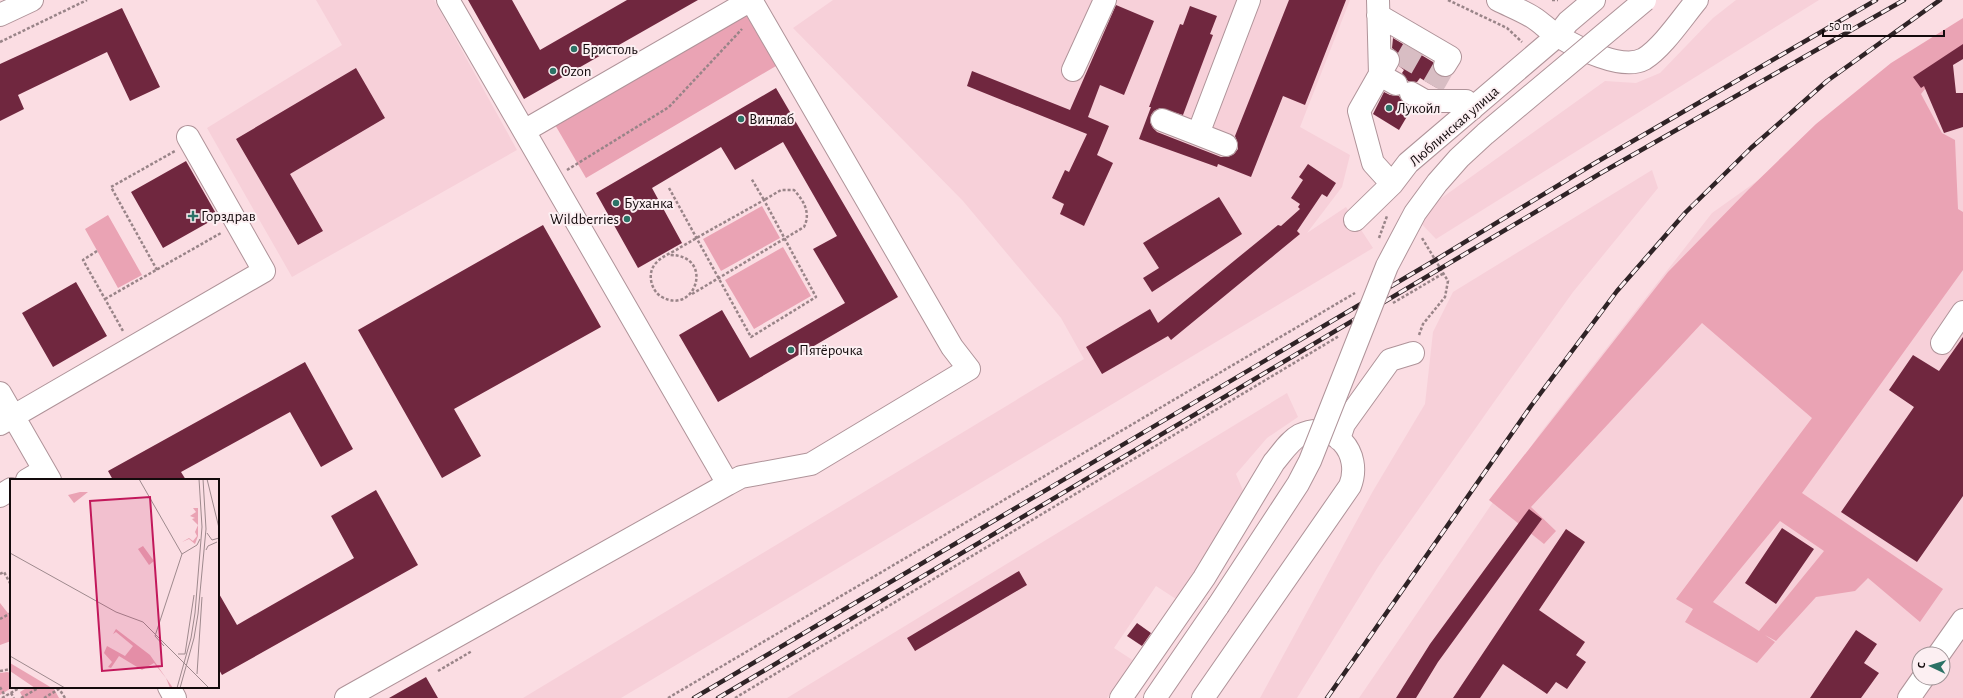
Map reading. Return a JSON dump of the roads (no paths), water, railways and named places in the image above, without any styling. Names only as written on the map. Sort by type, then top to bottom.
[{"type":"main road","points":[[448,0],[728,484]]},
{"type":"main road","points":[[1073,70],[1105,0]]},
{"type":"main road","points":[[1198,134],[1249,0]]},
{"type":"main road","points":[[1498,0],[1534,18],[1557,36],[1607,59],[1634,62],[1643,59],[1656,48],[1697,0]]},
{"type":"main road","name":"Люблинская улица","points":[[1355,220],[1390,186],[1408,163],[1557,36],[1568,22],[1594,0]]},
{"type":"main road","points":[[1155,698],[1218,606],[1298,484],[1310,461],[1387,266],[1415,213],[1437,183],[1480,139],[1645,0]]},
{"type":"main road","points":[[0,15],[24,2]]},
{"type":"main road","points":[[346,698],[741,477],[811,464],[969,369],[952,347],[753,4],[524,132]]},
{"type":"main road","points":[[1378,7],[1410,39],[1440,58]]},
{"type":"main road","points":[[1378,7],[1406,82]]},
{"type":"main road","points":[[1390,186],[1373,163],[1359,110],[1406,82],[1466,101],[1472,108]]},
{"type":"main road","points":[[1162,120],[1226,145]]},
{"type":"main road","points":[[7,420],[264,271],[190,139]]},
{"type":"main road","points":[[1942,343],[1963,312]]},
{"type":"main road","points":[[1339,439],[1344,424],[1390,360],[1413,353]]},
{"type":"main road","points":[[0,393],[7,420],[41,477]]},
{"type":"main road","points":[[1121,698],[1204,578],[1274,462],[1286,447],[1296,438],[1308,433],[1321,432],[1339,439],[1348,448],[1353,460],[1354,473],[1350,486],[1203,698]]},
{"type":"main road","points":[[0,496],[10,491]]},
{"type":"main road","points":[[1945,646],[1963,620]]},
{"type":"main road","points":[[1909,698],[1917,686]]},
{"type":"main road","points":[[170,688],[175,698]]},
{"type":"tunnel","points":[[1402,68],[1414,47]]},
{"type":"tunnel","points":[[1433,86],[1445,65]]},
{"type":"railway","points":[[694,698],[1437,259],[1595,163],[1876,0]]},
{"type":"railway","points":[[718,698],[1601,173],[1904,0]]},
{"type":"railway","points":[[1327,698],[1531,406],[1617,291],[1686,212],[1751,148],[1827,81],[1940,0]]},
{"type":"place","name":"Бристоль","points":[[574,49]]},
{"type":"place","name":"Ozon","points":[[553,71]]},
{"type":"place","name":"Лукойл","points":[[1389,108]]},
{"type":"place","name":"Винлаб","points":[[741,119]]},
{"type":"place","name":"Буханка","points":[[616,203]]},
{"type":"place","name":"Горздрав","points":[[193,216]]},
{"type":"place","name":"Wildberries","points":[[627,219]]},
{"type":"place","name":"Пятёрочка","points":[[791,350]]}]
